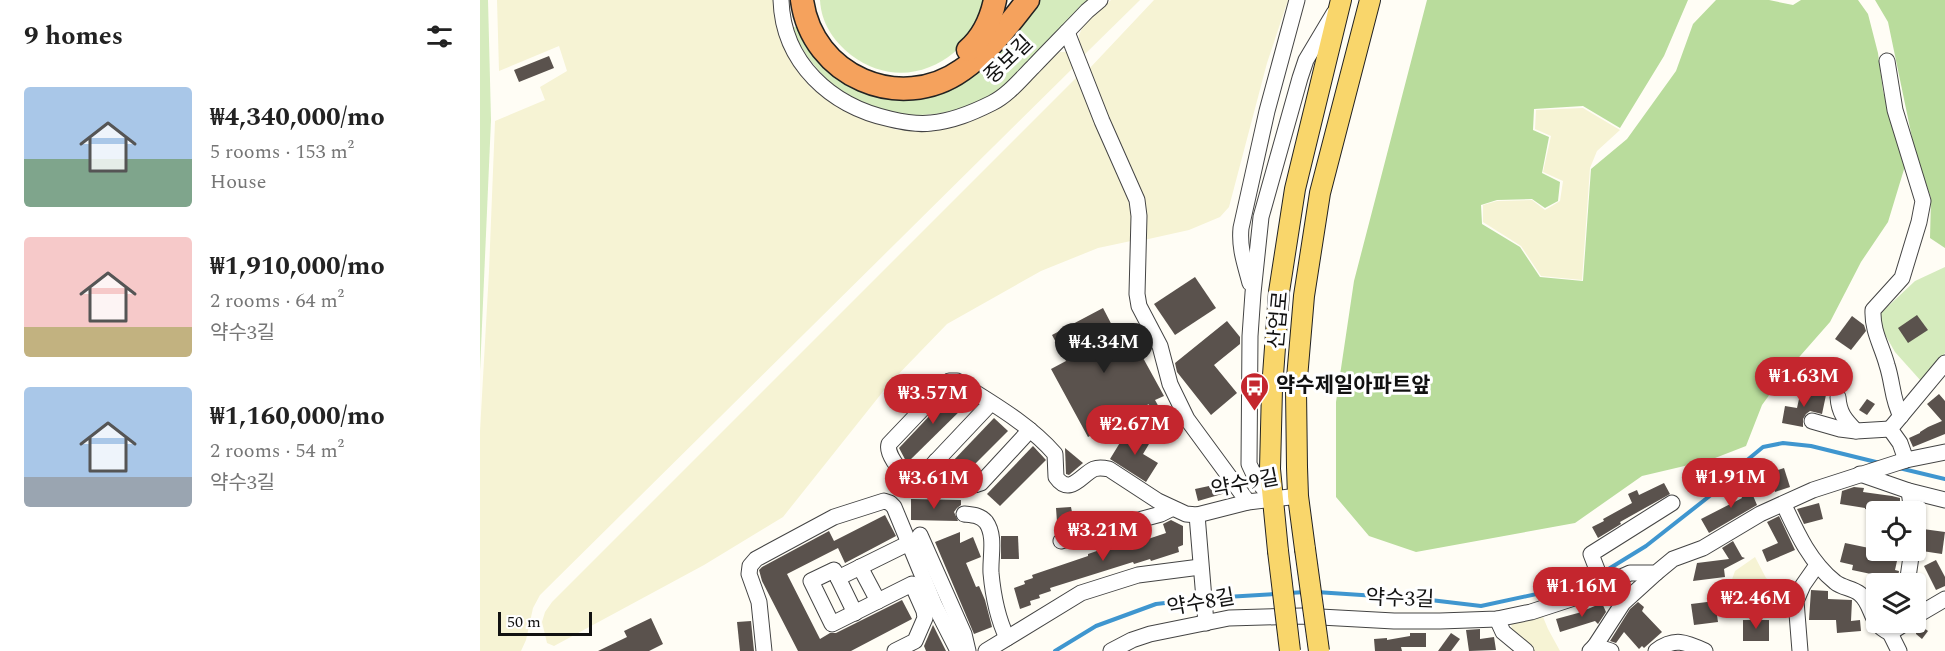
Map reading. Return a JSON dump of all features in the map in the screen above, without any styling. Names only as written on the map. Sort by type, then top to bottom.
[{"type":"highway","points":[[802,0],[809,30],[822,50],[837,66],[856,78],[880,87],[900,88],[932,85],[962,71],[981,55],[1028,0]]},
{"type":"highway","points":[[813,0],[821,27],[832,45],[847,59],[862,68],[897,78],[928,74],[957,59],[973,46],[984,32],[995,0]]},
{"type":"main road","name":"산업로","points":[[1290,651],[1270,469],[1272,389],[1279,292],[1295,189],[1341,0]]},
{"type":"main road","name":"산업로","points":[[1319,651],[1298,496],[1296,390],[1304,296],[1320,193],[1370,0]]},
{"type":"street","name":"중보길","points":[[781,0],[788,36],[798,58],[813,78],[832,95],[855,108],[880,117],[906,123],[929,124],[954,120],[994,102],[1010,91],[1100,0]]},
{"type":"street","points":[[1253,293],[1241,253],[1241,228],[1269,102],[1297,0]]},
{"type":"street","points":[[1272,499],[1256,479],[1249,464],[1248,394],[1253,293],[1261,217],[1306,60],[1341,0]]},
{"type":"street","points":[[1067,32],[1137,200],[1139,306],[1160,345],[1170,384],[1195,433],[1248,502]]},
{"type":"street","points":[[1887,61],[1895,111],[1923,201],[1902,278],[1873,310],[1874,332],[1887,365],[1894,405],[1901,416]]},
{"type":"street","points":[[1812,421],[1856,431],[1890,429],[1945,363]]},
{"type":"street","points":[[991,403],[923,475],[912,478],[907,476],[889,455],[887,449],[889,444],[949,381],[957,381],[991,403],[1030,430],[1055,454],[1056,477],[1061,482],[1075,483],[1092,470],[1109,469],[1171,509],[1186,514],[1197,514]]},
{"type":"street","points":[[1838,397],[1839,409],[1844,420],[1856,431]]},
{"type":"street","points":[[1890,429],[1900,443],[1906,460]]},
{"type":"street","points":[[936,461],[958,483],[976,485],[981,483],[1030,430]]},
{"type":"street","points":[[1611,651],[1593,648],[1623,603],[1673,560],[1702,548],[1760,514],[1814,490],[1906,460],[1945,452]]},
{"type":"street","points":[[1860,474],[1909,491],[1945,500]]},
{"type":"street","points":[[1909,491],[1910,501]]},
{"type":"street","name":"약수9길","points":[[1205,619],[1197,514],[1248,502],[1298,496]]},
{"type":"street","points":[[764,651],[759,602],[749,574],[750,566],[756,559],[834,517],[884,501],[894,507],[914,539],[964,634],[968,651]]},
{"type":"street","points":[[1603,585],[1591,554],[1672,503]]},
{"type":"street","points":[[1784,505],[1800,539],[1817,565],[1836,584],[1860,594],[1866,605]]},
{"type":"street","points":[[1061,541],[1161,514],[1171,509]]},
{"type":"street","points":[[964,514],[976,515],[984,520],[990,529],[992,585],[1001,625],[1007,638]]},
{"type":"street","points":[[838,578],[914,539]]},
{"type":"street","points":[[895,651],[917,646],[930,609],[914,539]]},
{"type":"street","points":[[1800,651],[1796,601],[1803,585],[1817,565]]},
{"type":"street","points":[[860,567],[878,601]]},
{"type":"street","points":[[855,613],[834,570],[811,581],[832,624],[855,613],[912,584],[958,651]]},
{"type":"street","points":[[986,651],[1060,605],[1097,587],[1138,575],[1201,573]]},
{"type":"street","name":"약수3길","points":[[1302,616],[1394,621],[1497,619],[1531,612],[1574,598],[1630,573],[1656,573]]},
{"type":"street","points":[[1926,610],[1945,599]]},
{"type":"street","name":"약수8길","points":[[1111,651],[1150,633],[1205,619],[1302,616]]},
{"type":"street","points":[[1497,619],[1503,632],[1526,651]]},
{"type":"street","points":[[1890,633],[1899,651]]},
{"type":"street","points":[[1656,651],[1674,641],[1705,651]]},
{"type":"shaded area","points":[[497,0],[773,0],[777,27],[784,47],[795,68],[811,88],[851,114],[897,130],[945,129],[987,114],[1003,104],[1050,58],[1060,52],[1067,52],[1075,66],[540,595],[533,608],[526,640],[521,651],[480,651],[480,431],[495,121],[545,100],[540,87],[567,71],[559,46],[499,71]]},
{"type":"shaded area","points":[[1111,0],[1140,0],[1083,56],[1079,35],[1084,24]]},
{"type":"shaded area","points":[[1154,0],[1288,0],[1267,63],[1229,207],[1220,217],[1189,230],[1144,240],[1088,70]]},
{"type":"shaded area","points":[[1079,75],[1127,194],[1132,218],[1131,241],[1098,248],[1041,271],[947,324],[889,384],[783,517],[704,565],[554,646],[547,643],[542,622],[552,602]]},
{"type":"shaded area","points":[[1583,108],[1620,130],[1597,151],[1590,168],[1582,280],[1541,276],[1521,246],[1483,222],[1483,205],[1497,201],[1532,200],[1545,210],[1560,201],[1563,181],[1543,172],[1551,136],[1535,129],[1536,110]]},
{"type":"shaded area","points":[[1755,557],[1766,578],[1789,593],[1789,605],[1740,609],[1730,585],[1735,571]]},
{"type":"shaded area","points":[[1543,617],[1560,651],[1533,651],[1513,633],[1511,624]]},
{"type":"green space","points":[[480,0],[488,0],[491,120],[480,371]]},
{"type":"green space","points":[[820,0],[987,0],[978,22],[966,40],[951,55],[933,66],[913,72],[893,72],[872,67],[845,50],[826,23]]},
{"type":"green space","points":[[1040,0],[1090,0],[995,94],[947,112],[919,115],[893,113],[867,105],[844,92],[823,75],[805,53],[792,28],[797,26],[812,53],[856,89],[888,98],[995,54]]},
{"type":"green space","points":[[1427,0],[1688,0],[1664,56],[1620,128],[1583,106],[1534,109],[1533,130],[1549,137],[1542,173],[1560,182],[1558,201],[1545,208],[1532,199],[1497,200],[1481,205],[1482,224],[1520,247],[1540,277],[1583,281],[1591,169],[1627,139],[1676,71],[1693,24],[1716,0],[1769,0],[1793,5],[1801,0],[1858,0],[1868,14],[1878,53],[1883,91],[1905,166],[1888,222],[1861,262],[1830,322],[1786,372],[1762,405],[1746,446],[1710,460],[1642,476],[1575,523],[1416,552],[1369,536],[1336,497],[1336,402],[1354,281]]},
{"type":"green space","points":[[1875,0],[1945,0],[1945,248],[1930,238],[1931,198],[1915,152],[1888,22]]},
{"type":"green space","points":[[1945,267],[1945,353],[1921,381],[1895,352],[1879,324],[1881,313],[1915,281]]},
{"type":"building","points":[[549,56],[554,68],[519,82],[514,70]]},
{"type":"building","points":[[1195,277],[1216,308],[1175,335],[1154,304]]},
{"type":"building","points":[[1103,308],[1116,333],[1126,327],[1164,396],[1155,400],[1165,418],[1158,430],[1146,409],[1149,404],[1088,437],[1051,369],[1066,361],[1052,335]]},
{"type":"building","points":[[1917,315],[1928,330],[1908,343],[1898,328]]},
{"type":"building","points":[[1852,316],[1864,325],[1866,331],[1851,350],[1835,339]]},
{"type":"building","points":[[1227,321],[1240,337],[1240,344],[1214,365],[1237,393],[1211,415],[1177,372],[1175,363]]},
{"type":"building","points":[[1839,368],[1847,379],[1827,395],[1818,383]]},
{"type":"building","points":[[1801,390],[1826,395],[1822,414],[1810,411],[1803,419],[1803,427],[1782,423],[1785,406],[1797,408]]},
{"type":"building","points":[[953,391],[969,402],[907,463],[899,448]]},
{"type":"building","points":[[1939,394],[1945,401],[1945,434],[1913,447],[1909,438],[1942,421],[1927,404]]},
{"type":"building","points":[[1867,399],[1875,404],[1867,415],[1859,410]]},
{"type":"building","points":[[1171,417],[1180,426],[1173,433],[1164,424]]},
{"type":"building","points":[[994,418],[1008,431],[965,474],[961,472],[951,463]]},
{"type":"building","points":[[1134,429],[1152,439],[1143,454],[1158,463],[1146,482],[1110,459],[1121,441],[1125,444]]},
{"type":"building","points":[[1033,446],[1046,460],[1000,506],[987,494]]},
{"type":"building","points":[[1065,448],[1083,463],[1069,475],[1066,474]]},
{"type":"building","points":[[1784,468],[1790,487],[1775,492],[1769,473]]},
{"type":"building","points":[[1218,478],[1229,492],[1198,501],[1195,489],[1209,486]]},
{"type":"building","points":[[1746,479],[1757,505],[1709,533],[1701,519],[1742,498],[1736,483]]},
{"type":"building","points":[[1664,483],[1670,494],[1620,522],[1621,524],[1598,538],[1592,527],[1632,503],[1628,494],[1637,490],[1639,495]]},
{"type":"building","points":[[1854,487],[1864,488],[1863,492],[1892,496],[1900,498],[1900,501],[1866,501],[1865,509],[1840,504],[1842,491]]},
{"type":"building","points":[[911,499],[961,500],[961,505],[954,512],[958,521],[911,520]]},
{"type":"building","points":[[1819,503],[1823,519],[1804,524],[1797,509]]},
{"type":"building","points":[[1071,507],[1072,512],[1077,511],[1078,525],[1064,525],[1063,521],[1057,522],[1056,508]]},
{"type":"building","points":[[885,515],[896,536],[845,563],[838,548],[787,574],[820,639],[902,600],[912,619],[851,651],[798,651],[762,581],[759,570],[829,531],[834,541]]},
{"type":"building","points":[[1779,516],[1795,550],[1767,562],[1762,550],[1778,543],[1767,522]]},
{"type":"building","points":[[1171,520],[1183,526],[1183,545],[1178,547],[1179,552],[1151,561],[1150,559],[1134,564],[1133,562],[1050,588],[1051,591],[1030,601],[1031,605],[1020,609],[1014,588],[1025,584],[1024,581],[1033,578],[1032,575],[1126,541],[1127,543],[1144,537],[1145,540],[1166,533],[1163,524]]},
{"type":"building","points":[[1926,529],[1945,532],[1942,554],[1926,552]]},
{"type":"building","points":[[960,532],[960,543],[973,537],[981,557],[966,563],[976,587],[979,586],[985,600],[992,627],[974,634],[935,542]]},
{"type":"building","points":[[1001,536],[1018,536],[1019,559],[1001,559]]},
{"type":"building","points":[[1733,541],[1742,557],[1745,558],[1724,569],[1725,577],[1693,581],[1697,563],[1729,559],[1722,548]]},
{"type":"building","points":[[1845,543],[1866,547],[1866,561],[1897,561],[1895,570],[1899,573],[1866,573],[1852,570],[1853,565],[1840,562]]},
{"type":"building","points":[[1936,560],[1945,577],[1945,586],[1936,590],[1924,566]]},
{"type":"building","points":[[1811,590],[1828,591],[1828,599],[1852,600],[1851,621],[1860,620],[1861,631],[1837,633],[1836,620],[1809,620]]},
{"type":"building","points":[[1715,601],[1718,622],[1694,625],[1691,604]]},
{"type":"building","points":[[1638,602],[1644,607],[1642,611],[1662,632],[1644,648],[1642,646],[1639,649],[1624,632],[1616,643],[1610,641],[1630,609]]},
{"type":"building","points":[[1602,603],[1606,612],[1598,624],[1595,621],[1560,632],[1556,619]]},
{"type":"building","points":[[651,618],[663,644],[649,651],[598,651],[627,637],[624,631]]},
{"type":"building","points":[[1743,620],[1769,620],[1769,641],[1743,641]]},
{"type":"building","points":[[751,621],[754,651],[740,651],[737,622]]},
{"type":"building","points":[[933,625],[946,651],[926,651],[924,646]]},
{"type":"building","points":[[1480,629],[1480,639],[1494,637],[1496,650],[1469,651],[1466,630]]},
{"type":"building","points":[[1926,630],[1928,631],[1922,639],[1916,634],[1926,633]]},
{"type":"building","points":[[1410,633],[1426,633],[1426,647],[1401,647],[1402,651],[1375,651],[1374,639],[1387,638],[1387,640],[1410,636]]},
{"type":"building","points":[[1451,633],[1460,639],[1451,651],[1438,651]]},
{"type":"waterway","points":[[1602,573],[1646,546],[1716,491],[1740,466],[1763,447],[1783,443],[1811,446],[1880,463]]},
{"type":"waterway","points":[[1899,468],[1945,479]]},
{"type":"waterway","points":[[1316,592],[1422,599],[1481,606],[1583,584],[1595,577]]},
{"type":"waterway","points":[[1289,593],[1306,592]]},
{"type":"waterway","points":[[1209,598],[1276,594]]},
{"type":"waterway","points":[[1055,651],[1096,626],[1156,604],[1201,599]]},
{"type":"place","name":"약수제일아파트앞","points":[[1255,412]]}]
